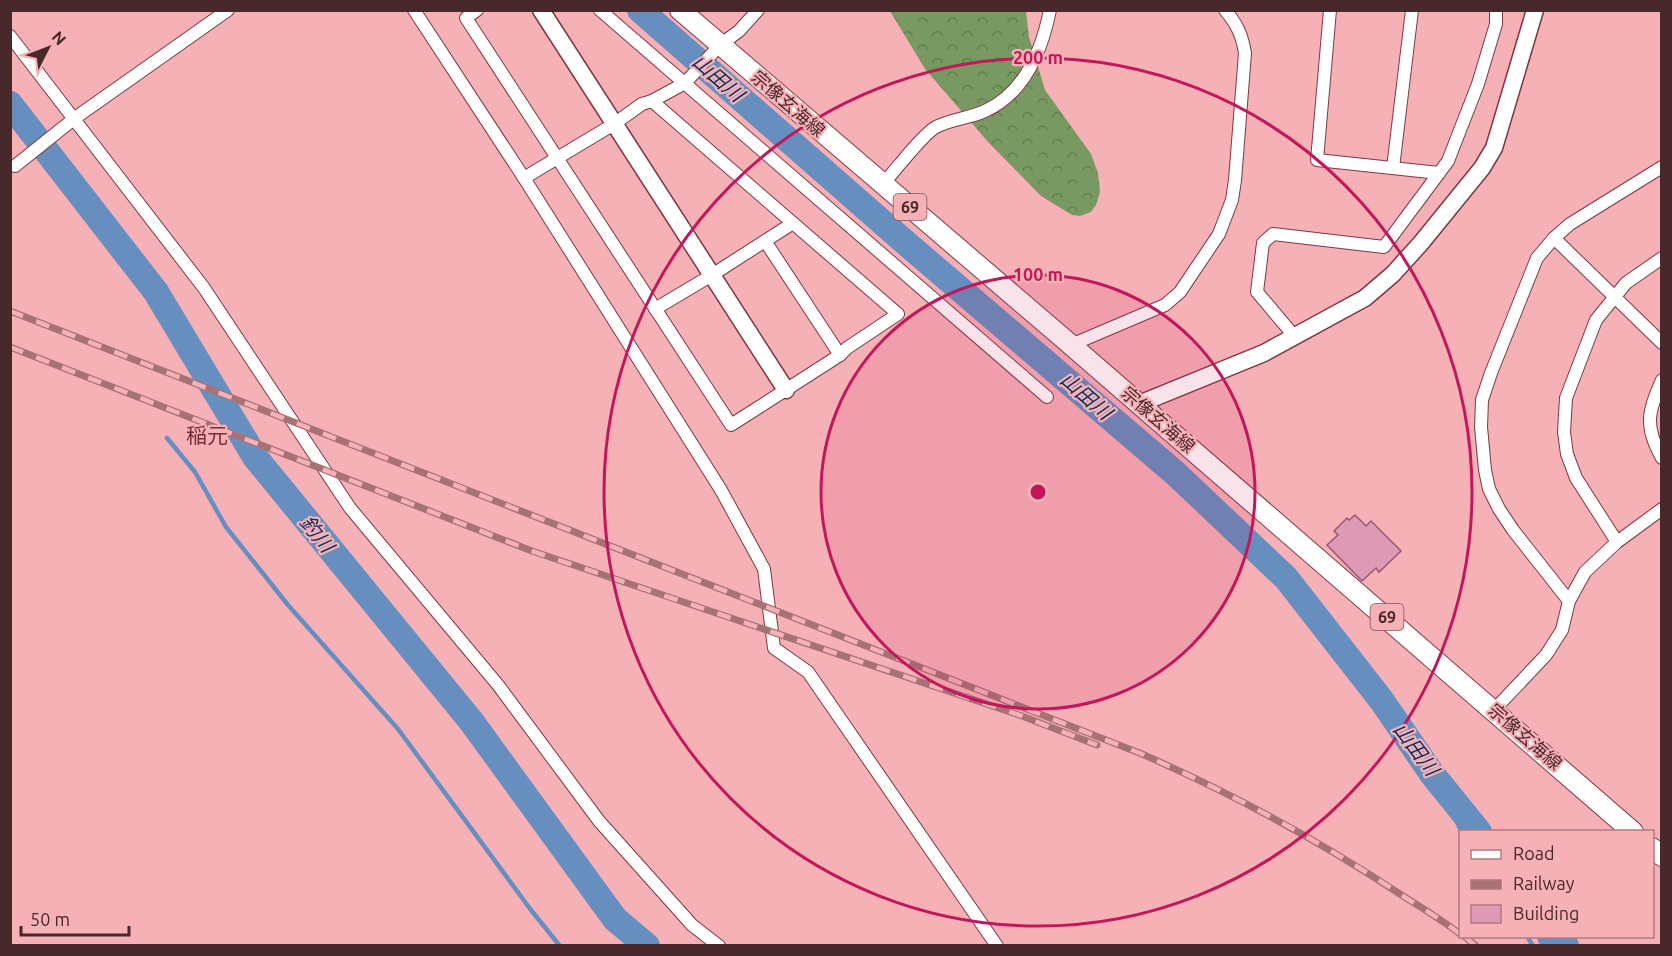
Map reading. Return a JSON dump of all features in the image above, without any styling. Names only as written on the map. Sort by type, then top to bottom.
[{"type":"main road","name":"宗像玄海線","points":[[680,10],[1632,830]]},
{"type":"street","points":[[15,166],[73,120],[228,10]]},
{"type":"street","points":[[414,10],[524,178],[721,490],[764,569],[774,648],[808,672],[997,945]]},
{"type":"street","points":[[477,10],[466,18],[731,425],[840,355],[898,314],[652,101]]},
{"type":"street","points":[[541,10],[786,390]]},
{"type":"street","points":[[600,10],[1047,397]]},
{"type":"street","points":[[524,178],[614,124],[642,104],[685,83],[720,45],[739,31],[758,10]]},
{"type":"street","points":[[883,184],[936,127],[983,112],[995,106],[1015,88],[1032,67],[1043,43],[1050,10]]},
{"type":"street","points":[[1071,345],[1165,305],[1180,292],[1219,234],[1227,218],[1235,180],[1245,53],[1243,39],[1237,25],[1225,10]]},
{"type":"street","points":[[1330,10],[1317,160],[1439,173]]},
{"type":"street","points":[[1393,168],[1412,10]]},
{"type":"street","points":[[1295,337],[1257,292],[1263,243],[1274,234],[1384,247],[1448,161],[1478,84],[1496,24],[1496,10]]},
{"type":"street","points":[[1139,404],[1264,353],[1365,298],[1393,274],[1482,168],[1494,148],[1535,10]]},
{"type":"street","points":[[10,36],[204,288],[350,508],[498,685],[599,821],[692,925],[719,945]]},
{"type":"street","points":[[1569,601],[1541,568],[1499,509],[1490,489],[1485,470],[1481,427],[1482,400],[1537,258],[1570,224],[1662,167]]},
{"type":"street","points":[[655,309],[793,223]]},
{"type":"street","points":[[1554,238],[1662,343]]},
{"type":"street","points":[[765,241],[840,355]]},
{"type":"street","points":[[1617,542],[1576,478],[1567,454],[1563,416],[1566,398],[1596,320],[1613,296],[1641,271],[1662,258]]},
{"type":"street","points":[[1662,380],[1650,407],[1649,423],[1652,438],[1662,458]]},
{"type":"street","points":[[1494,710],[1546,655],[1562,630],[1569,601],[1585,572],[1617,542],[1662,509]]},
{"type":"green space","points":[[890,11],[1026,11],[1029,37],[1045,90],[1091,154],[1098,173],[1100,192],[1091,212],[1080,216],[1072,215],[1041,196],[989,143],[925,69]]},
{"type":"building","points":[[1355,515],[1366,526],[1371,521],[1401,551],[1379,572],[1376,568],[1362,581],[1327,545],[1338,535],[1334,531],[1347,518],[1349,520]]},
{"type":"waterway","name":"山田川","points":[[640,10],[907,244],[1175,473],[1286,578],[1382,701],[1432,774],[1477,830]]},
{"type":"waterway","name":"釣川","points":[[10,104],[156,292],[255,457],[471,721],[615,919],[647,946]]},
{"type":"waterway","points":[[167,438],[195,472],[226,527],[288,605],[398,729],[560,946]]},
{"type":"waterway","points":[[1432,774],[1461,830]]},
{"type":"waterway","points":[[1528,938],[1533,946]]},
{"type":"waterway","name":"山田川","points":[[1553,938],[1566,946]]},
{"type":"railway","points":[[10,311],[1142,754],[1210,785],[1308,837],[1459,933]]},
{"type":"railway","points":[[10,347],[532,551],[1022,716],[1097,745]]},
{"type":"railway","points":[[1466,938],[1476,946]]},
{"type":"district","name":"稲元","points":[[207,436]]}]
